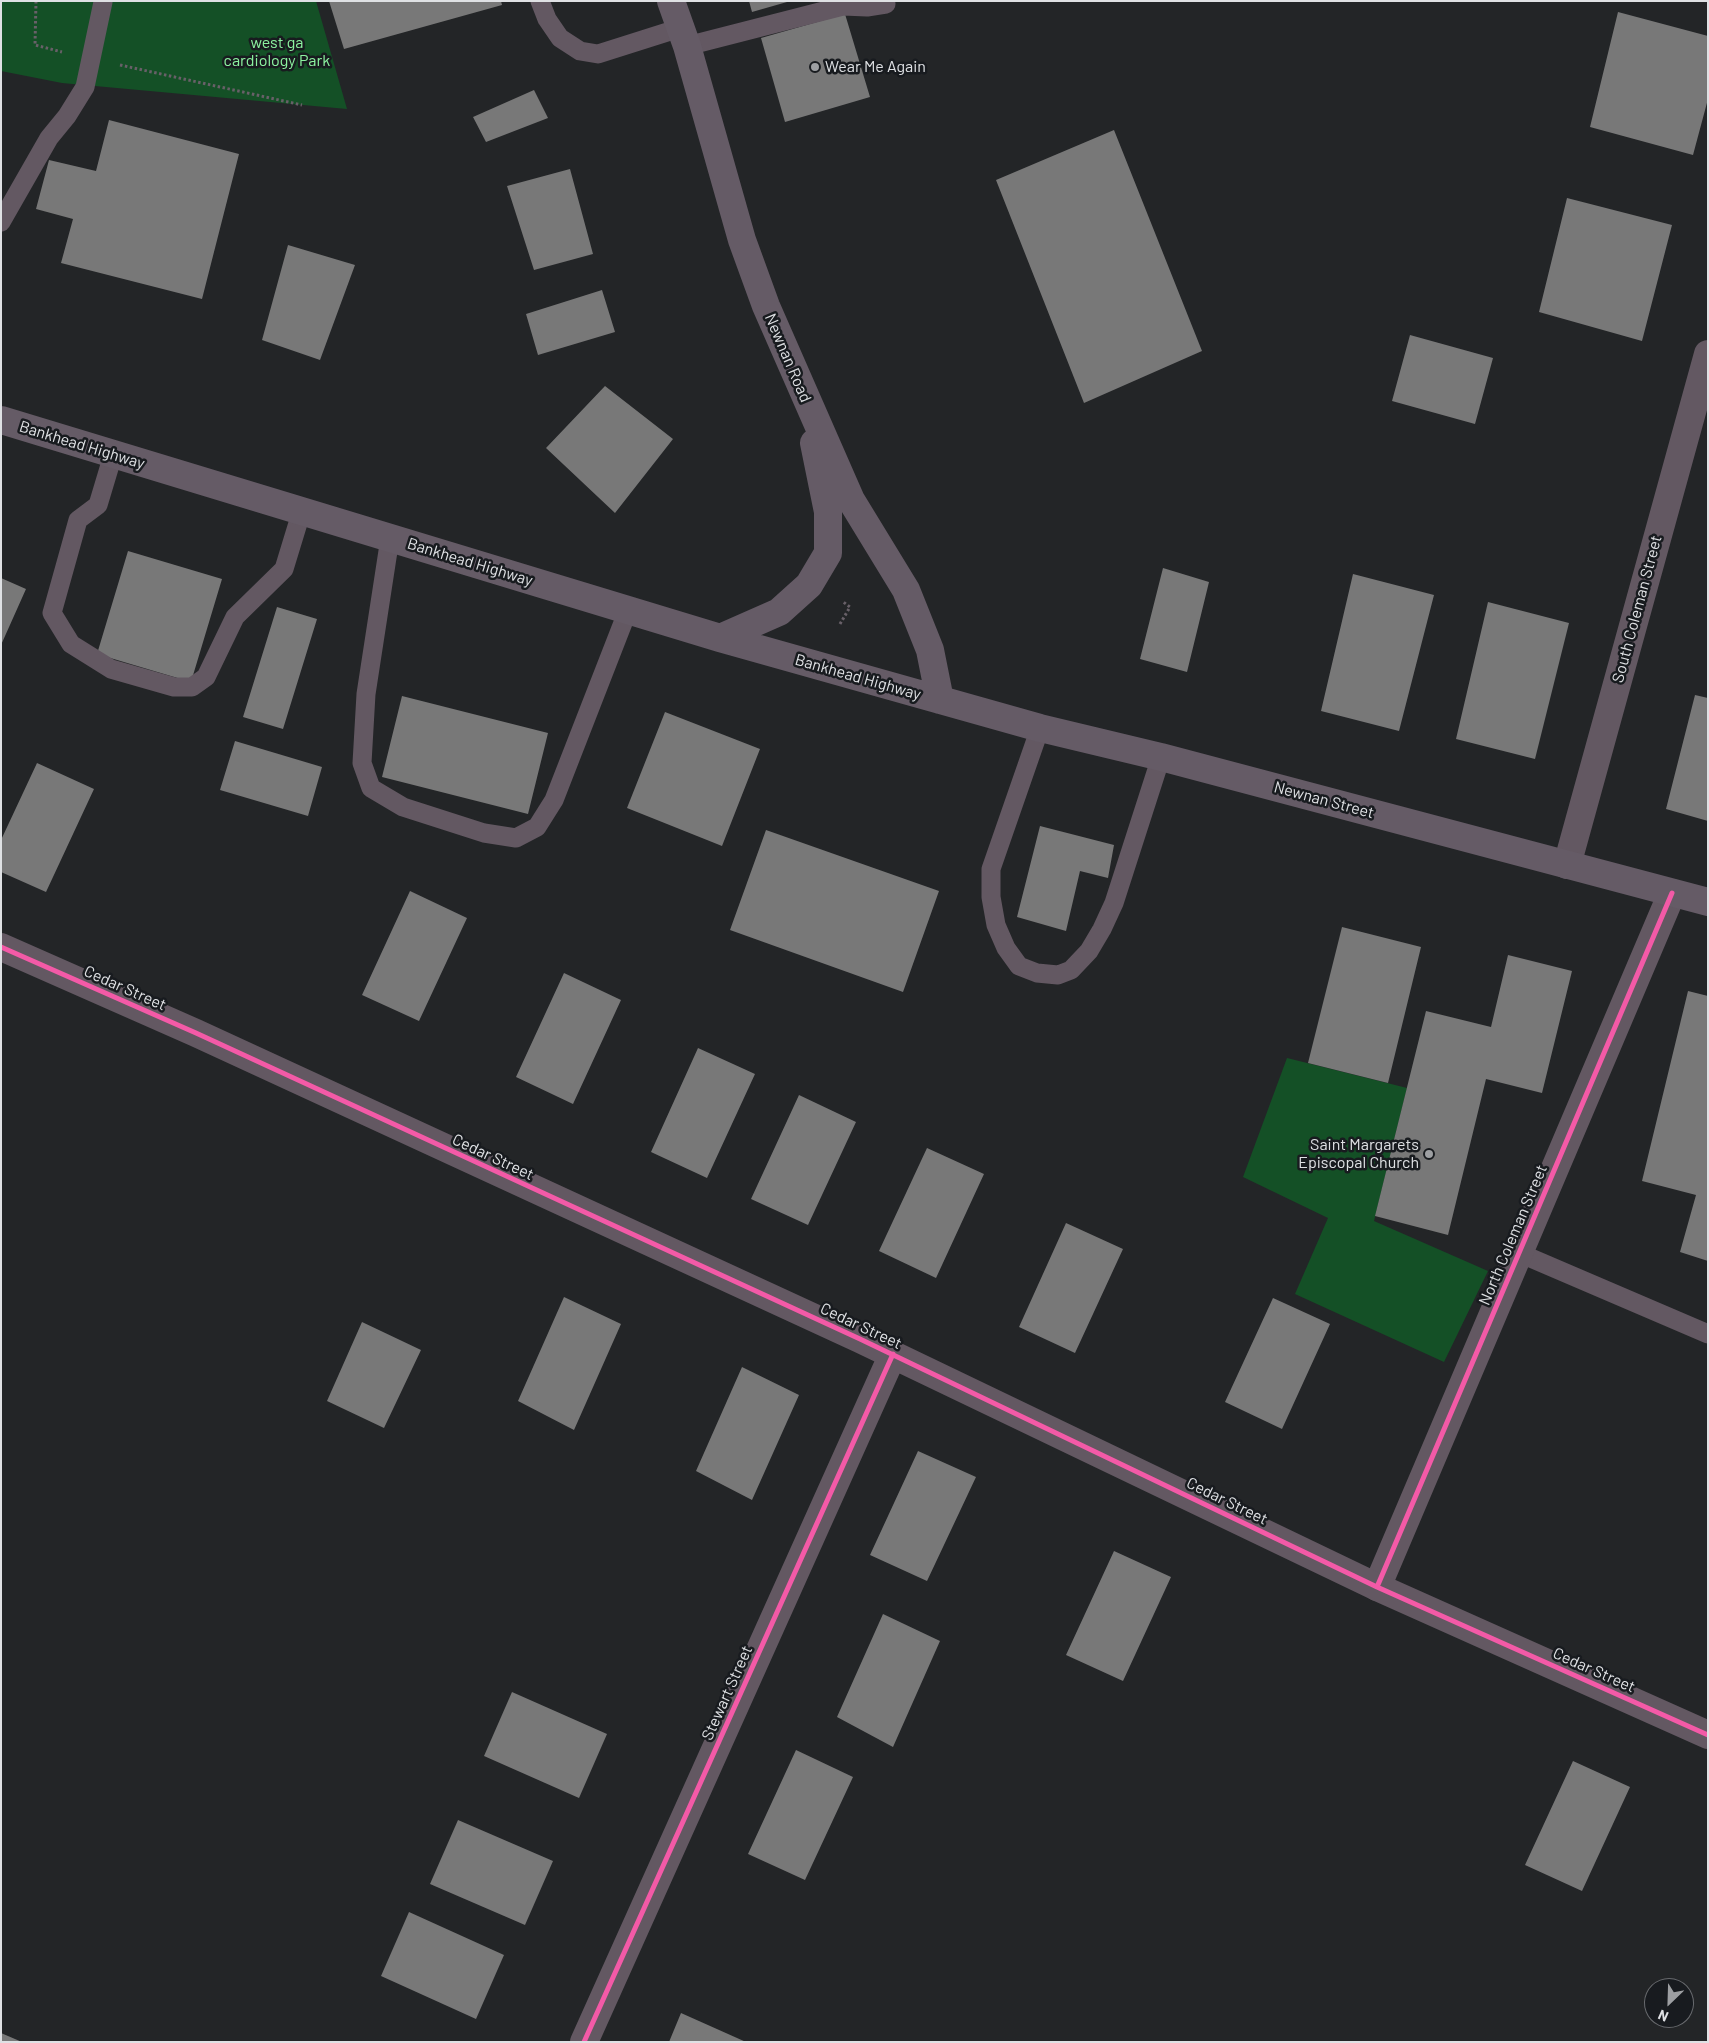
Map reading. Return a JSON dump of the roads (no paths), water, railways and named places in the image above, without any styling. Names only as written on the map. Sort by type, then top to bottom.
[{"type":"main road","name":"Newnan Road","points":[[670,1],[683,37],[742,240],[766,306],[851,500],[906,590],[930,650],[940,700]]},
{"type":"main road","points":[[720,638],[779,612],[809,585],[828,553],[828,512],[804,396]]},
{"type":"main road","name":"Bankhead Highway","points":[[1,420],[720,638],[940,700]]},
{"type":"main road","name":"Newnan Street","points":[[940,700],[1040,728],[1161,757],[1708,902]]},
{"type":"street","name":"South Coleman Street","points":[[1567,865],[1708,354]]},
{"type":"street","name":"North Coleman Street","points":[[1378,1587],[1672,893]]},
{"type":"street","name":"Cedar Street","points":[[1,947],[196,1034],[893,1354],[1378,1587],[1708,1735]]},
{"type":"street","name":"Stewart Street","points":[[584,2042],[893,1354]]},
{"type":"lane","points":[[540,1],[547,19],[560,38],[580,51],[598,54],[843,6],[867,7],[886,4]]},
{"type":"lane","points":[[1,222],[49,138],[67,116],[85,87],[103,2]]},
{"type":"lane","points":[[113,455],[98,505],[78,520],[52,613],[71,644],[111,668],[174,687],[192,687],[206,677],[235,617],[284,569],[302,510]]},
{"type":"lane","points":[[390,538],[366,694],[362,764],[371,788],[403,808],[484,833],[516,838],[537,827],[554,800],[628,610]]},
{"type":"lane","points":[[1040,728],[991,869],[991,897],[996,925],[1006,948],[1020,966],[1037,973],[1058,975],[1071,970],[1089,951],[1102,929],[1114,903],[1161,757]]},
{"type":"lane","points":[[1519,1253],[1708,1334]]},
{"type":"place","name":"Wear Me Again","points":[[815,67]]},
{"type":"place","name":"Saint Margarets Episcopal Church","points":[[1429,1154]]},
{"type":"park label","name":"west ga cardiology Park","points":[[277,52]]}]
